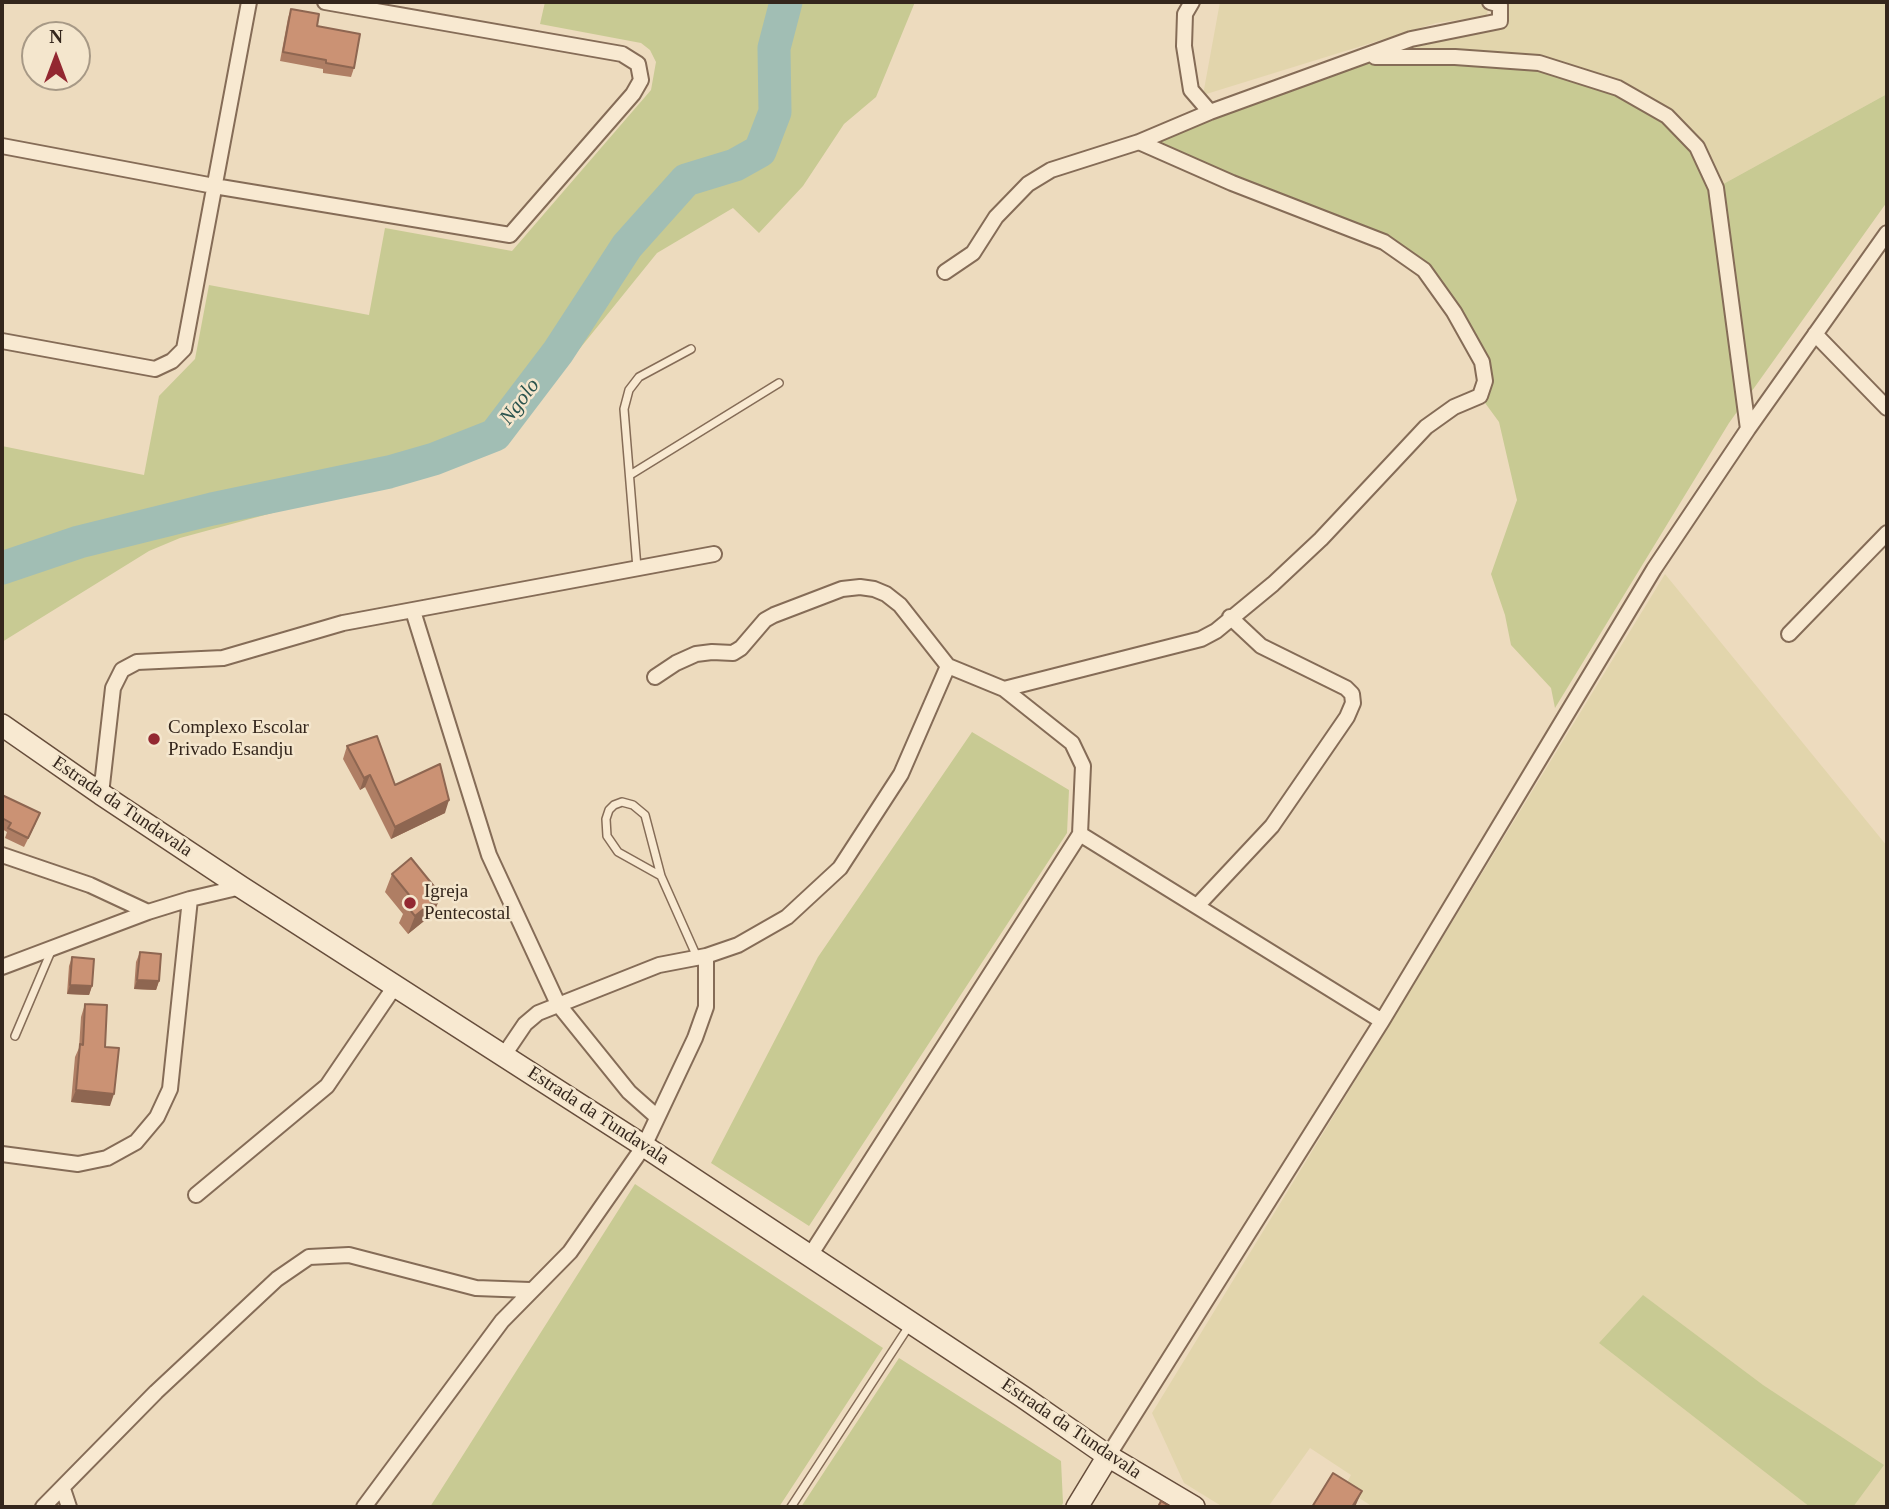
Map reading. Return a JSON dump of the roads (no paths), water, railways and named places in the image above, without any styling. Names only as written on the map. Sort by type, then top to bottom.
[{"type":"main road","name":"Estrada da Tundavala","points":[[2,725],[241,887],[644,1146],[1108,1456],[1194,1507]]},
{"type":"main road","points":[[1077,1507],[1108,1456]]},
{"type":"street","points":[[2,341],[155,369],[172,361],[184,349],[249,2]]},
{"type":"street","points":[[2,146],[214,186],[510,235],[633,94],[641,80],[638,64],[622,54],[325,2]]},
{"type":"street","points":[[1192,2],[1185,14],[1184,46],[1191,90],[1210,112]]},
{"type":"street","points":[[945,272],[973,253],[996,217],[1028,184],[1051,170],[1139,142],[1210,112],[1411,39],[1500,21],[1500,5],[1490,2]]},
{"type":"street","points":[[1362,57],[1455,57],[1539,63],[1618,88],[1667,116],[1697,147],[1716,188],[1748,429]]},
{"type":"street","points":[[1004,689],[1201,639],[1216,631],[1273,584],[1321,539],[1426,427],[1454,407],[1480,396],[1486,382],[1482,362],[1454,312],[1424,270],[1384,242],[1232,183],[1139,142]]},
{"type":"street","points":[[1108,1456],[1382,1021],[1654,569],[1748,429],[1887,233]]},
{"type":"street","points":[[1815,334],[1887,408]]},
{"type":"street","points":[[1789,634],[1887,533]]},
{"type":"street","points":[[101,794],[113,688],[122,670],[136,662],[223,658],[343,623],[714,554]]},
{"type":"street","points":[[655,677],[696,654],[733,653],[741,648],[765,620],[774,615],[842,589],[874,589],[900,605],[948,666],[1004,689],[1072,743],[1083,766],[1080,834],[809,1256]]},
{"type":"street","points":[[413,611],[489,855],[558,1004],[629,1092],[656,1116]]},
{"type":"street","points":[[1197,906],[1272,826],[1353,703],[1352,694],[1346,688],[1261,646],[1230,617]]},
{"type":"street","points":[[504,1055],[525,1024],[538,1013],[659,965],[702,957],[738,945],[787,917],[840,868],[901,774],[948,666]]},
{"type":"street","points":[[1080,834],[1382,1021]]},
{"type":"street","points":[[2,856],[90,885],[148,912]]},
{"type":"street","points":[[2,967],[148,912],[241,887]]},
{"type":"street","points":[[2,1154],[78,1164],[107,1158],[136,1142],[157,1117],[170,1089],[190,899]]},
{"type":"street","points":[[363,1507],[502,1321],[570,1252],[644,1146],[695,1038],[706,1007],[702,957]]},
{"type":"street","points":[[196,1195],[327,1086],[395,986]]},
{"type":"street","points":[[43,1507],[156,1392],[277,1279],[309,1257],[349,1255],[476,1288],[530,1290]]},
{"type":"street","points":[[62,1489],[69,1507]]},
{"type":"lane","points":[[637,568],[624,410],[629,390],[639,377],[691,349]]},
{"type":"lane","points":[[630,475],[779,383]]},
{"type":"lane","points":[[661,876],[618,852],[607,836],[606,818],[614,805],[622,802],[633,805],[645,814],[661,876],[702,957]]},
{"type":"lane","points":[[15,1036],[53,948]]},
{"type":"lane","points":[[791,1507],[911,1322]]},
{"type":"waterway","name":"Ngolo","points":[[2,568],[79,542],[212,509],[389,472],[434,459],[495,435],[558,352],[627,246],[686,180],[735,165],[760,151],[775,112],[774,48],[786,2]]},
{"type":"place","name":"Complexo Escolar Privado Esandju","points":[[154,739]]},
{"type":"place","name":"Igreja Pentecostal","points":[[410,903]]}]
